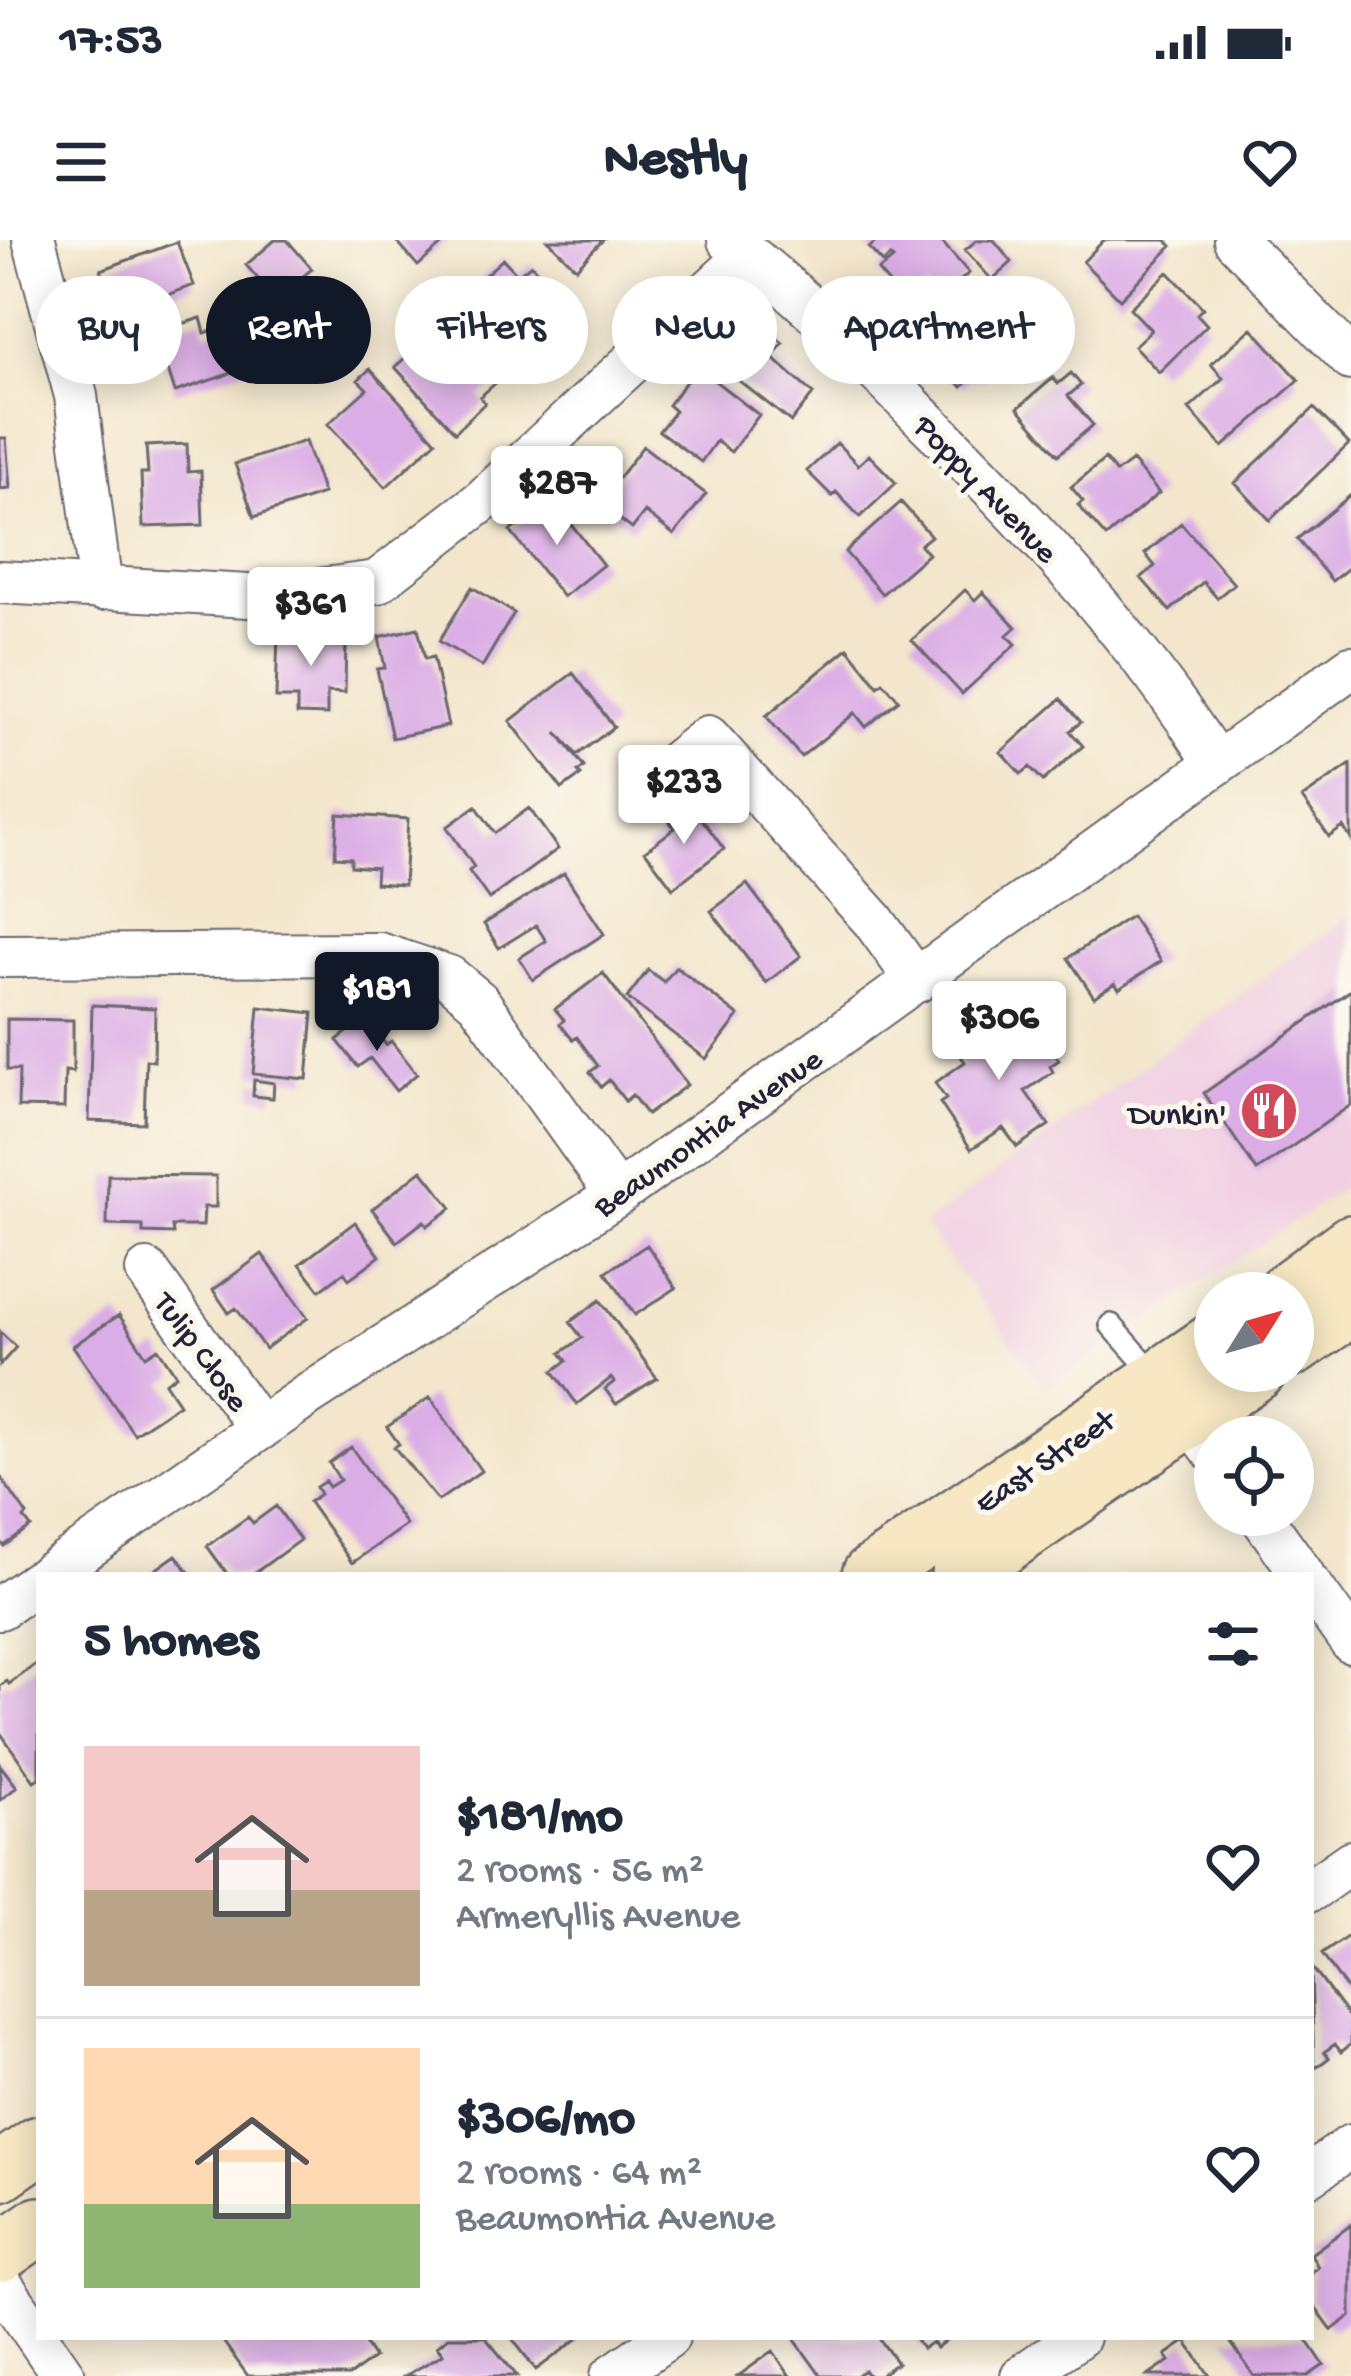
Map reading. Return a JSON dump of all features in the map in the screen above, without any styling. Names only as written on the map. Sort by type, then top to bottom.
[{"type":"main road","points":[[1313,1272],[1351,1244]]},
{"type":"main road","points":[[1314,1332],[1351,1307]]},
{"type":"main road","name":"East Street","points":[[964,1572],[1226,1392]]},
{"type":"main road","name":"East Street","points":[[877,1572],[1188,1417]]},
{"type":"main road","points":[[0,2172],[36,2147]]},
{"type":"main road","points":[[0,2253],[36,2228]]},
{"type":"street","points":[[34,240],[76,396],[101,589]]},
{"type":"street","points":[[1235,240],[1351,358]]},
{"type":"street","points":[[0,582],[266,597],[377,582],[482,501],[738,247]]},
{"type":"street","name":"Poppy Avenue","points":[[738,247],[815,310],[987,482],[1125,633],[1216,763]]},
{"type":"street","name":"Beaumontia Avenue","points":[[52,1572],[260,1429],[617,1195],[1351,667]]},
{"type":"street","points":[[650,784],[708,737],[873,920],[917,981]]},
{"type":"street","points":[[0,956],[380,954],[448,977],[478,1001],[617,1195]]},
{"type":"street","name":"Tulip Close","points":[[147,1271],[260,1429]]},
{"type":"street","points":[[1275,1536],[1301,1572]]},
{"type":"street","points":[[0,1608],[36,1583]]},
{"type":"street","points":[[1314,1590],[1351,1642]]},
{"type":"street","points":[[1314,1888],[1351,1862]]},
{"type":"street","points":[[1314,2172],[1351,2146]]},
{"type":"street","points":[[0,2283],[36,2335]]},
{"type":"street","points":[[39,2340],[64,2376]]},
{"type":"street","points":[[612,2376],[664,2340]]},
{"type":"street","points":[[1022,2376],[1074,2340]]},
{"type":"lane","points":[[1111,1324],[1188,1417]]},
{"type":"shaded area","points":[[1351,914],[1351,1183],[1218,1272],[1194,1272],[1194,1288],[1045,1388],[924,1225]]},
{"type":"building","points":[[275,240],[287,240],[312,269],[303,276],[256,276],[246,265]]},
{"type":"building","points":[[395,240],[447,240],[418,266]]},
{"type":"building","points":[[548,240],[603,240],[576,268]]},
{"type":"building","points":[[878,240],[940,240],[969,273],[882,276],[878,271],[893,259],[890,256],[883,263],[869,248]]},
{"type":"building","points":[[977,240],[994,240],[1012,262],[996,276],[988,276],[965,250]]},
{"type":"building","points":[[1104,240],[1166,240],[1172,246],[1120,299],[1083,262]]},
{"type":"building","points":[[177,242],[194,285],[182,289],[182,276],[103,276],[101,270]]},
{"type":"building","points":[[503,259],[518,275],[531,264],[542,276],[484,276]]},
{"type":"building","points":[[1168,272],[1203,308],[1197,314],[1207,325],[1159,372],[1134,346],[1151,330],[1130,308]]},
{"type":"building","points":[[201,318],[206,333],[206,382],[175,392],[172,384],[182,384],[182,324]]},
{"type":"building","points":[[1252,328],[1299,380],[1223,447],[1189,409],[1223,378],[1211,364]]},
{"type":"building","points":[[777,362],[813,394],[791,422],[743,384],[777,384]]},
{"type":"building","points":[[371,370],[436,441],[386,487],[328,424],[367,389],[362,384],[371,384]]},
{"type":"building","points":[[1075,378],[1081,385],[1068,396],[1093,425],[1058,455],[1018,408],[1046,384],[1075,384]]},
{"type":"building","points":[[411,384],[495,384],[480,397],[485,403],[455,432]]},
{"type":"building","points":[[684,384],[719,384],[759,415],[731,452],[716,441],[701,462],[659,431],[675,411],[668,405]]},
{"type":"building","points":[[1314,408],[1349,444],[1270,520],[1235,483]]},
{"type":"building","points":[[0,438],[6,438],[10,488],[0,489]]},
{"type":"building","points":[[305,441],[323,494],[254,517],[235,464]]},
{"type":"building","points":[[837,443],[858,465],[869,455],[896,483],[860,517],[807,471]]},
{"type":"building","points":[[187,444],[188,472],[201,471],[203,525],[143,527],[141,473],[148,473],[146,446]]},
{"type":"building","points":[[643,446],[706,494],[674,535],[645,512],[632,529],[599,503]]},
{"type":"building","points":[[1105,459],[1116,473],[1132,461],[1159,493],[1106,537],[1078,505],[1083,501],[1071,487]]},
{"type":"building","points":[[1351,495],[1351,566],[1332,581],[1297,539]]},
{"type":"building","points":[[551,498],[603,565],[563,597],[510,531]]},
{"type":"building","points":[[901,502],[931,536],[920,545],[928,554],[882,594],[845,552]]},
{"type":"building","points":[[1181,523],[1234,584],[1217,598],[1203,582],[1170,611],[1141,578],[1155,566],[1145,554]]},
{"type":"building","points":[[472,587],[514,613],[482,667],[439,641]]},
{"type":"building","points":[[965,590],[975,600],[983,592],[1016,627],[1007,635],[1016,644],[962,694],[912,640]]},
{"type":"building","points":[[418,628],[425,659],[433,657],[448,726],[392,738],[377,669],[385,668],[379,637]]},
{"type":"building","points":[[278,632],[346,635],[345,693],[327,692],[327,715],[297,714],[297,698],[276,698]]},
{"type":"building","points":[[848,648],[878,686],[883,682],[899,700],[866,727],[855,713],[801,757],[766,716]]},
{"type":"building","points":[[573,673],[614,727],[577,755],[557,732],[584,767],[562,789],[510,721]]},
{"type":"building","points":[[1061,699],[1081,722],[1070,731],[1083,746],[1043,781],[1030,767],[1021,774],[1001,752]]},
{"type":"building","points":[[1351,764],[1351,839],[1343,827],[1329,837],[1302,798]]},
{"type":"building","points":[[690,803],[724,849],[673,888],[645,851],[675,828],[668,820]]},
{"type":"building","points":[[476,806],[495,833],[529,808],[558,849],[489,899],[447,827]]},
{"type":"building","points":[[338,814],[408,819],[404,885],[375,883],[376,868],[351,866],[351,858],[335,857]]},
{"type":"building","points":[[564,873],[604,934],[533,980],[519,958],[546,941],[536,925],[499,948],[484,924]]},
{"type":"building","points":[[747,884],[801,956],[766,983],[711,911]]},
{"type":"building","points":[[1131,916],[1161,961],[1119,989],[1115,983],[1094,997],[1068,958]]},
{"type":"building","points":[[676,967],[739,1016],[706,1059],[627,998],[648,970],[664,982]]},
{"type":"building","points":[[603,973],[687,1085],[647,1115],[632,1095],[625,1101],[609,1080],[601,1087],[590,1072],[598,1066],[577,1037],[573,1040],[560,1024],[564,1020],[555,1009]]},
{"type":"building","points":[[1351,990],[1351,1105],[1257,1171],[1204,1093]]},
{"type":"building","points":[[92,1005],[155,1008],[154,1061],[146,1060],[144,1123],[89,1121]]},
{"type":"building","points":[[259,1007],[313,1013],[307,1079],[253,1074]]},
{"type":"building","points":[[1024,1008],[1059,1060],[1050,1066],[1053,1072],[1025,1091],[1049,1125],[1017,1147],[1003,1128],[971,1149],[940,1103],[946,1099],[935,1083],[965,1062],[956,1049],[973,1037],[976,1042]]},
{"type":"building","points":[[365,1018],[417,1074],[396,1091],[370,1058],[358,1067],[337,1040]]},
{"type":"building","points":[[7,1019],[73,1020],[73,1072],[65,1071],[64,1108],[18,1107],[19,1070],[7,1070]]},
{"type":"building","points":[[254,1080],[274,1083],[273,1098],[253,1096]]},
{"type":"building","points":[[422,1170],[452,1208],[427,1226],[424,1221],[397,1242],[372,1209]]},
{"type":"building","points":[[108,1175],[216,1176],[216,1207],[204,1207],[203,1226],[172,1226],[173,1234],[143,1233],[143,1226],[107,1225]]},
{"type":"building","points":[[355,1222],[380,1256],[349,1279],[344,1272],[320,1290],[300,1264]]},
{"type":"building","points":[[647,1245],[676,1288],[635,1315],[606,1272]]},
{"type":"building","points":[[262,1254],[308,1318],[265,1349],[236,1308],[229,1313],[213,1290]]},
{"type":"building","points":[[600,1300],[657,1378],[616,1404],[605,1389],[614,1382],[611,1378],[577,1404],[553,1371],[567,1361],[561,1353],[582,1338],[570,1322]]},
{"type":"building","points":[[119,1315],[146,1356],[158,1348],[176,1375],[165,1383],[179,1404],[134,1434],[73,1346]]},
{"type":"building","points":[[0,1332],[16,1347],[0,1365]]},
{"type":"building","points":[[430,1397],[481,1471],[438,1501],[394,1447],[399,1444],[387,1427]]},
{"type":"building","points":[[351,1447],[406,1525],[352,1563],[309,1502],[320,1494],[316,1487],[325,1481],[329,1487],[340,1480],[329,1463]]},
{"type":"building","points":[[0,1476],[31,1527],[4,1546],[0,1541]]},
{"type":"building","points":[[276,1506],[300,1540],[256,1572],[226,1572],[207,1546],[248,1517],[253,1523]]},
{"type":"building","points":[[176,1555],[189,1572],[152,1572]]},
{"type":"building","points":[[36,1664],[34,1781],[0,1732],[0,1686]]},
{"type":"building","points":[[0,1765],[17,1787],[0,1800]]},
{"type":"building","points":[[1351,1934],[1351,1995],[1322,1954]]},
{"type":"building","points":[[1314,1970],[1351,2020],[1351,2044],[1341,2052],[1335,2044],[1324,2052],[1329,2058],[1314,2069]]},
{"type":"building","points":[[1351,2225],[1351,2316],[1332,2330],[1314,2305],[1314,2270],[1318,2267],[1314,2252]]},
{"type":"building","points":[[222,2340],[362,2340],[374,2358],[349,2376],[248,2376]]},
{"type":"building","points":[[444,2340],[487,2340],[517,2376],[405,2376],[443,2354],[437,2346]]},
{"type":"building","points":[[513,2340],[576,2340],[536,2370]]},
{"type":"building","points":[[795,2340],[880,2340],[897,2363],[879,2376],[869,2376],[864,2370],[856,2376],[821,2376]]},
{"type":"building","points":[[916,2340],[946,2340],[936,2348],[932,2342],[922,2349]]},
{"type":"building","points":[[1229,2340],[1307,2340],[1324,2365],[1308,2376],[1254,2376]]},
{"type":"building","points":[[1186,2341],[1210,2376],[1148,2376],[1170,2361],[1166,2355]]},
{"type":"building","points":[[773,2351],[790,2376],[738,2376]]},
{"type":"place","name":"Dunkin'","points":[[1269,1111]]}]
